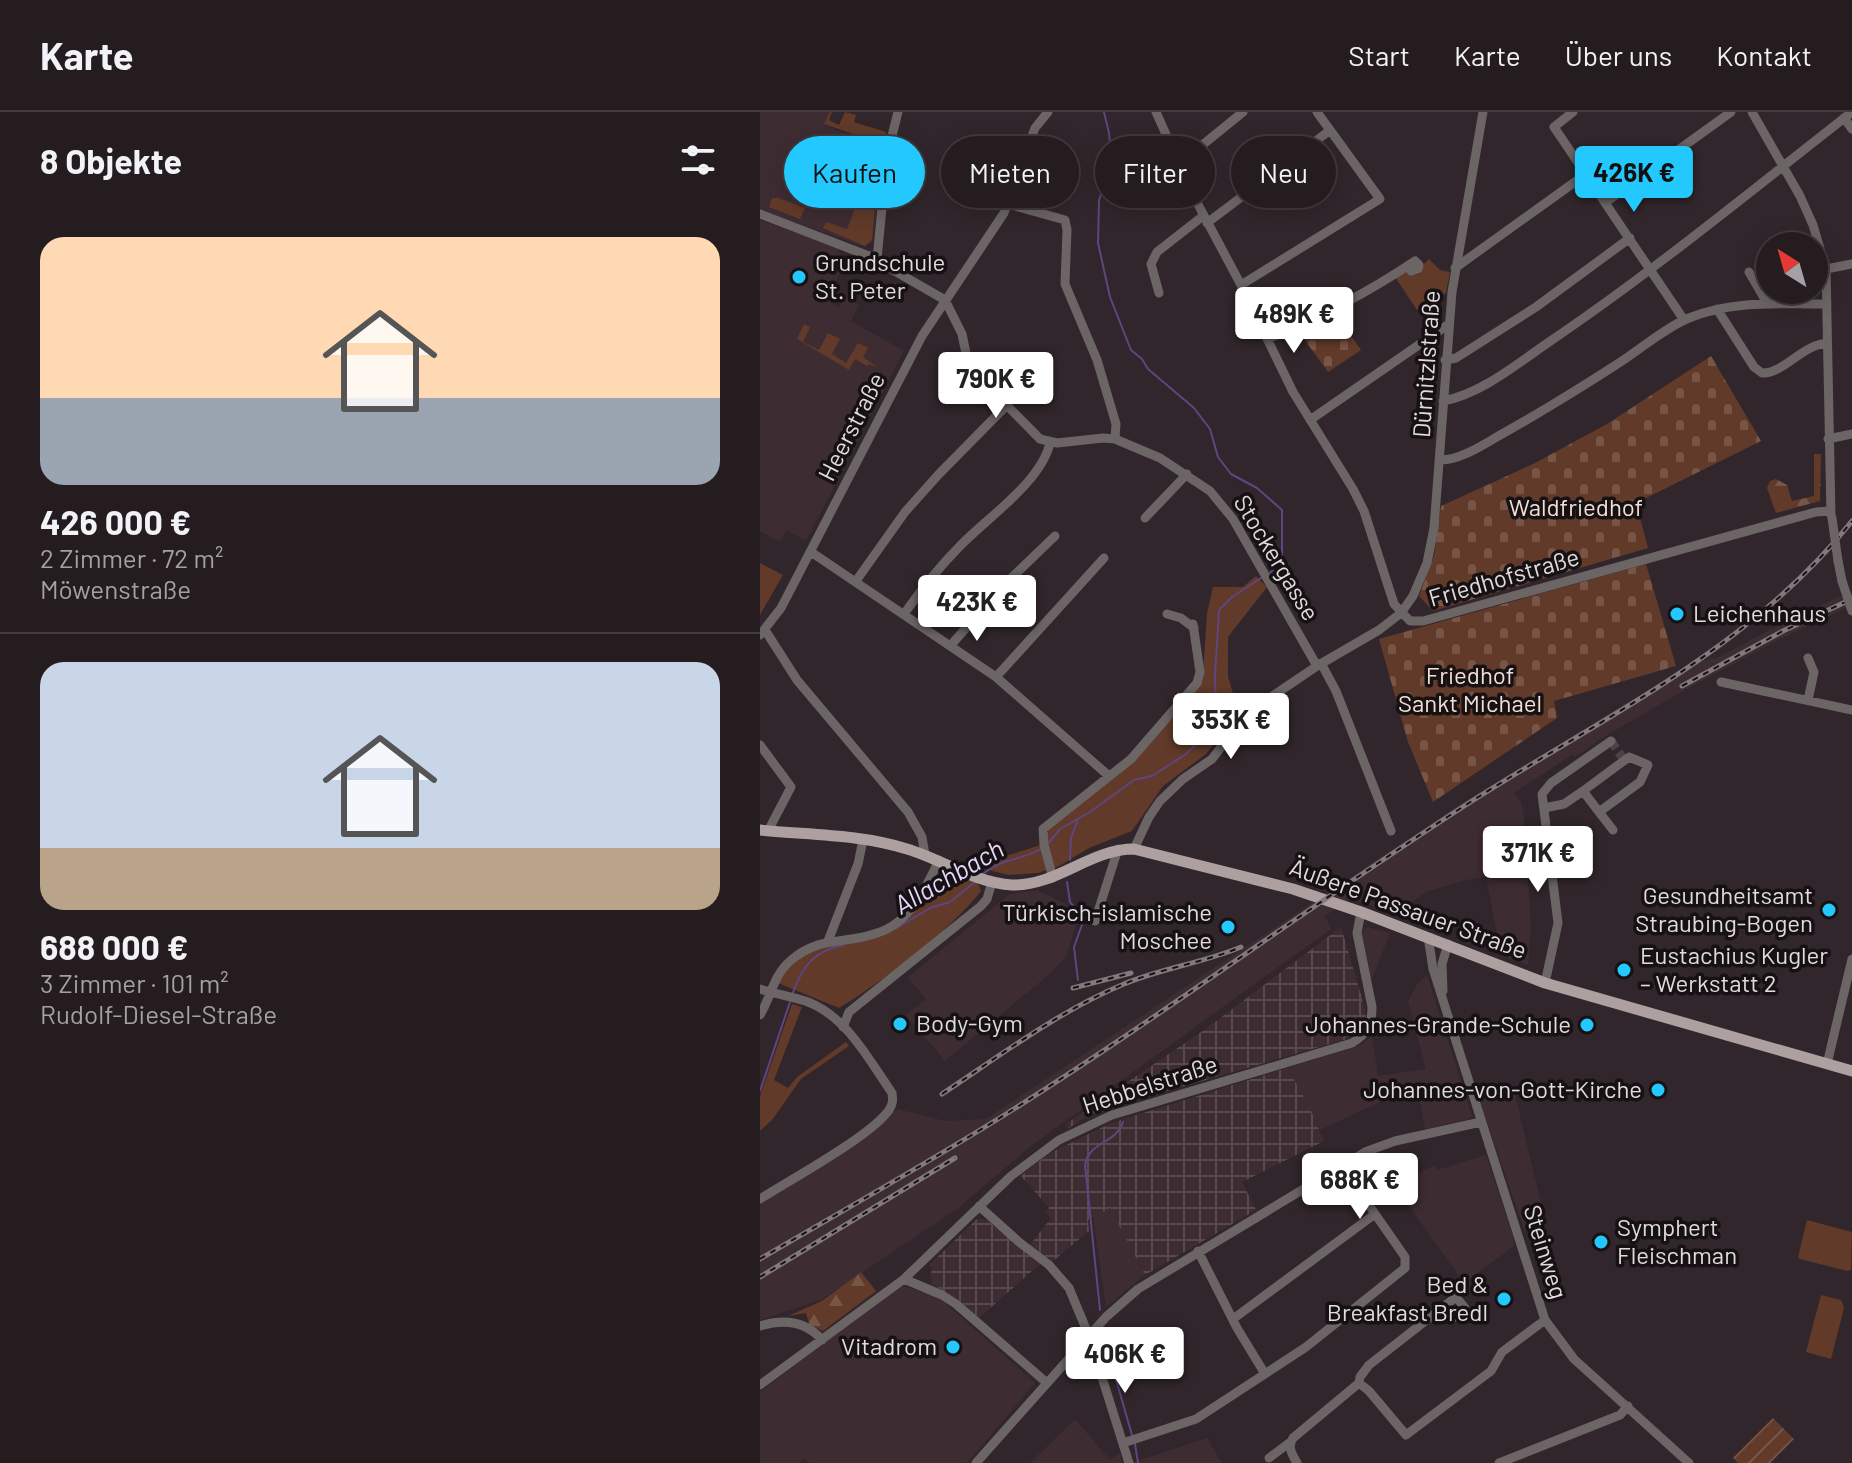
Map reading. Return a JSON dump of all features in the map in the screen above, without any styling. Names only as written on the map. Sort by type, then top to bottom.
[{"type":"main road","name":"Äußere Passauer Straße","points":[[764,830],[863,840],[925,855],[990,881],[1026,884],[1053,878],[1098,855],[1118,849],[1134,849],[1293,889],[1448,944],[1545,983],[1852,1071]]},
{"type":"street","points":[[877,259],[887,158],[898,112]]},
{"type":"street","name":"Heerstraße","points":[[1032,136],[1048,112]]},
{"type":"street","points":[[1156,112],[1167,136]]},
{"type":"street","points":[[1213,136],[1243,112]]},
{"type":"street","points":[[1241,285],[1380,199],[1317,112]]},
{"type":"street","name":"Dürnitzlstraße","points":[[1401,613],[1420,581],[1431,551],[1455,268],[1483,112]]},
{"type":"street","points":[[1573,112],[1554,127],[1684,320]]},
{"type":"street","points":[[1606,202],[1731,112]]},
{"type":"street","points":[[1752,112],[1783,165],[1815,232]]},
{"type":"street","points":[[1443,401],[1456,398],[1501,375],[1650,269],[1848,115],[1852,129]]},
{"type":"street","points":[[1159,293],[1151,264],[1157,252],[1329,131]]},
{"type":"street","points":[[1455,268],[1586,174]]},
{"type":"street","name":"Heerstraße","points":[[762,633],[781,608],[911,355],[1005,208]]},
{"type":"street","points":[[1022,208],[1065,220],[1064,279],[1072,306],[1097,360],[1116,424],[1115,439]]},
{"type":"street","points":[[1199,208],[1310,420],[1350,482],[1364,511],[1387,589],[1401,613]]},
{"type":"street","points":[[760,214],[877,259],[945,300],[962,334],[969,364],[1033,434],[1050,443],[1045,459],[1029,480],[961,545],[904,614]]},
{"type":"street","points":[[1445,360],[1456,358],[1536,307],[1630,238]]},
{"type":"street","points":[[1267,339],[1351,302],[1407,266]]},
{"type":"street","points":[[1828,269],[1851,266]]},
{"type":"street","points":[[1749,272],[1756,284]]},
{"type":"street","points":[[1441,460],[1481,446],[1561,401],[1684,320],[1717,309],[1759,304]]},
{"type":"street","points":[[1827,304],[1831,514],[1841,579],[1852,611]]},
{"type":"street","points":[[1717,309],[1754,367],[1762,373],[1773,371],[1807,347],[1827,343]]},
{"type":"street","points":[[1310,420],[1449,324]]},
{"type":"street","points":[[856,581],[905,512],[1006,406]]},
{"type":"street","points":[[1828,439],[1852,434]]},
{"type":"street","name":"Stockergasse","points":[[1050,443],[1115,439],[1160,458],[1187,474],[1210,491],[1226,509],[1336,691],[1391,831]]},
{"type":"street","points":[[1145,518],[1187,474]]},
{"type":"street","name":"Friedhofstraße","points":[[1134,849],[1160,801],[1183,779],[1212,759],[1246,714],[1401,613],[1410,621],[1423,621],[1682,547],[1816,512],[1831,514]]},
{"type":"street","points":[[951,645],[1003,586],[1055,536]]},
{"type":"street","points":[[811,552],[996,677],[1109,776]]},
{"type":"street","points":[[996,677],[1104,558]]},
{"type":"street","points":[[1841,579],[1852,572]]},
{"type":"street","points":[[1053,878],[1042,834],[1047,824],[1131,759],[1197,683],[1200,672],[1194,626],[1167,614]]},
{"type":"street","points":[[762,633],[806,692],[908,812],[922,837],[925,855]]},
{"type":"street","points":[[1808,658],[1814,672],[1808,700]]},
{"type":"street","points":[[1721,682],[1852,710]]},
{"type":"street","points":[[1545,983],[1558,923],[1542,794],[1611,741]]},
{"type":"street","points":[[760,745],[791,787],[789,795],[764,830]]},
{"type":"street","points":[[1544,808],[1564,804],[1629,757],[1648,765],[1640,782],[1599,812]]},
{"type":"street","points":[[1583,791],[1613,830]]},
{"type":"street","points":[[828,941],[851,883],[863,840]]},
{"type":"street","points":[[1095,921],[1118,849]]},
{"type":"street","points":[[760,1015],[765,991],[789,962],[808,948],[828,941],[876,934],[891,926],[951,865]]},
{"type":"street","points":[[843,1027],[849,1012],[981,906],[987,899],[990,881]]},
{"type":"street","name":"Hebbelstraße","points":[[760,1385],[904,1279],[979,1206],[1033,1158],[1059,1140],[1132,1108],[1352,1043],[1363,1037],[1372,1019],[1372,1007],[1357,933],[1361,912]]},
{"type":"street","name":"Steinweg","points":[[1431,938],[1430,958],[1545,1320],[1574,1359],[1689,1463]]},
{"type":"street","name":"Steinweg","points":[[1444,1002],[1442,964],[1448,944]]},
{"type":"street","points":[[1827,1064],[1851,962]]},
{"type":"street","points":[[760,1199],[862,1134],[890,1109],[892,1093],[843,1027],[827,1012],[809,1003],[765,991]]},
{"type":"street","points":[[976,1463],[1106,1317],[1138,1289],[1341,1165],[1380,1146],[1481,1122]]},
{"type":"street","points":[[1130,1441],[1196,1419],[1306,1347],[1405,1268],[1405,1257],[1341,1165]]},
{"type":"street","points":[[979,1206],[1057,1273],[1074,1296],[1130,1441],[1129,1463]]},
{"type":"street","points":[[1233,1319],[1375,1214]]},
{"type":"street","points":[[1198,1251],[1265,1374]]},
{"type":"street","points":[[904,1279],[956,1304],[1047,1383]]},
{"type":"street","points":[[1269,1458],[1359,1383],[1369,1365],[1444,1307]]},
{"type":"street","points":[[760,1326],[777,1320],[792,1321],[822,1340]]},
{"type":"street","points":[[1359,1383],[1406,1435],[1491,1371],[1502,1352],[1545,1320]]},
{"type":"street","points":[[1499,1463],[1620,1415],[1628,1406]]},
{"type":"street","points":[[1289,1443],[1297,1463]]},
{"type":"shaded area","points":[[760,112],[830,112],[825,125],[853,136],[784,136],[784,208],[877,208],[873,241],[865,247],[760,210]]},
{"type":"shaded area","points":[[760,220],[839,248],[839,254],[848,258],[826,300],[839,308],[845,296],[859,305],[851,321],[904,351],[806,541],[787,530],[780,542],[760,531]]},
{"type":"shaded area","points":[[1852,591],[1852,605],[1772,643],[1685,690],[1575,757],[1572,755],[1514,793],[1521,802],[1524,817],[1531,928],[1528,965],[1501,955],[1486,877],[1426,892],[1409,904],[1402,916],[1351,899],[1325,916],[1331,929],[1032,1145],[957,1209],[821,1300],[760,1320],[760,1200],[863,1135],[898,1109],[945,1121],[986,1119],[1461,804],[1692,663],[1717,658],[1794,617]]},
{"type":"shaded area","points":[[1037,890],[1066,904],[1077,922],[1067,955],[1052,972],[945,1061],[906,1015],[926,999],[908,977],[1010,894]]},
{"type":"shaded area","points":[[1341,927],[1366,1017],[1358,1032],[1350,1038],[1123,1104],[1083,1119],[1069,1128],[1066,1124],[1207,1028]]},
{"type":"shaded area","points":[[1367,927],[1390,933],[1371,982],[1360,934]]},
{"type":"shaded area","points":[[1427,975],[1472,1116],[1425,1129],[1419,1096],[1380,1102],[1320,1130],[1287,1068],[1360,1045],[1372,1036],[1378,1076],[1426,1069],[1408,1001],[1417,984]]},
{"type":"shaded area","points":[[1287,1068],[1308,1104],[1324,1141],[1242,1182],[1256,1210],[1145,1275],[1110,1208],[1088,1220],[1089,1231],[1052,1262],[1030,1245],[1051,1218],[1045,1212],[1049,1208],[1021,1176],[1048,1154],[1111,1123]]},
{"type":"shaded area","points":[[1497,1088],[1499,1091],[1514,1090],[1546,1224],[1525,1232],[1477,1093]]},
{"type":"shaded area","points":[[1486,1155],[1514,1246],[1464,1283],[1396,1188],[1435,1166],[1437,1170]]},
{"type":"shaded area","points":[[1110,1207],[1145,1275],[1106,1307],[1093,1217]]},
{"type":"shaded area","points":[[977,1219],[987,1220],[1040,1264],[979,1318],[960,1301],[932,1284],[929,1265]]},
{"type":"shaded area","points":[[900,1285],[943,1301],[1035,1383],[967,1463],[809,1463],[804,1459],[800,1463],[760,1463],[760,1392]]},
{"type":"shaded area","points":[[1075,1419],[1110,1460],[1120,1453],[1122,1463],[1030,1463]]},
{"type":"shaded area","points":[[1207,1438],[1222,1463],[1131,1463]]},
{"type":"green space","points":[[832,112],[829,120],[839,125],[845,112],[856,115],[854,122],[886,132],[885,136],[859,136],[824,124]]},
{"type":"green space","points":[[772,198],[779,198],[784,200],[784,208],[805,208],[800,219],[769,207]]},
{"type":"green space","points":[[855,208],[875,208],[872,240],[865,246],[823,228],[826,222],[847,229]]},
{"type":"green space","points":[[1429,259],[1440,270],[1450,272],[1446,293],[1417,310],[1395,277],[1406,269],[1411,275],[1420,274],[1422,266]]},
{"type":"green space","points":[[1334,312],[1361,350],[1328,372],[1301,335]]},
{"type":"green space","points":[[804,324],[810,327],[803,342],[819,350],[828,333],[840,339],[832,354],[846,363],[858,343],[868,348],[863,357],[877,367],[867,366],[855,359],[849,370],[797,339]]},
{"type":"green space","name":"Waldfriedhof","points":[[1711,356],[1761,441],[1636,503],[1648,548],[1433,611],[1419,596],[1434,556],[1441,506],[1533,464],[1607,424]]},
{"type":"green space","points":[[1814,454],[1821,454],[1820,501],[1776,513],[1767,488],[1770,481],[1776,479],[1787,485],[1792,501],[1814,496]]},
{"type":"green space","points":[[760,563],[783,575],[760,615]]},
{"type":"green space","name":"Friedhof Sankt Michael","points":[[1646,564],[1676,666],[1554,701],[1557,718],[1433,802],[1408,742],[1379,639]]},
{"type":"green space","points":[[1256,576],[1267,587],[1228,637],[1228,676],[1237,708],[1227,728],[1206,754],[1163,786],[1132,831],[1038,873],[1008,875],[974,866],[1047,843],[1049,827],[1133,760],[1203,674],[1207,613],[1213,587],[1243,587]]},
{"type":"green space","points":[[947,871],[978,883],[981,891],[934,939],[856,997],[839,1008],[778,983],[789,966],[812,950],[899,925],[930,894],[939,876]]},
{"type":"green space","points":[[792,1004],[802,1007],[774,1080],[788,1088],[797,1077],[846,1042],[849,1046],[801,1079],[772,1120],[760,1131],[760,1096]]},
{"type":"green space","points":[[1807,1220],[1852,1232],[1851,1270],[1798,1257]]},
{"type":"green space","points":[[861,1272],[876,1291],[823,1331],[809,1324],[806,1313],[788,1316],[822,1301]]},
{"type":"green space","points":[[1821,1295],[1841,1300],[1844,1308],[1831,1359],[1806,1352]]},
{"type":"green space","points":[[1773,1418],[1794,1439],[1770,1463],[1738,1463],[1733,1458]]},
{"type":"waterway","name":"Allachbach","points":[[1104,112],[1112,165],[1099,200],[1098,243],[1110,297],[1131,350],[1148,369],[1194,408],[1210,429],[1218,457],[1231,474],[1257,488],[1282,510],[1282,560],[1270,573]]},
{"type":"waterway","name":"Allachbach","points":[[1047,845],[1060,829],[1134,780],[1152,776],[1186,754],[1205,736],[1216,717],[1219,610],[1232,597],[1261,578]]},
{"type":"waterway","points":[[1070,860],[1071,838],[1078,819]]},
{"type":"waterway","name":"Allachbach","points":[[982,875],[996,866],[1041,849]]},
{"type":"waterway","name":"Allachbach","points":[[895,929],[930,908],[950,902],[975,882]]},
{"type":"waterway","points":[[1067,882],[1070,902],[1084,919],[1074,947],[1078,980]]},
{"type":"waterway","name":"Allachbach","points":[[792,995],[810,962],[823,952],[843,945]]},
{"type":"waterway","name":"Allachbach","points":[[760,1091],[790,1002]]},
{"type":"waterway","points":[[1100,1310],[1085,1165],[1092,1151],[1115,1135],[1123,1122]]},
{"type":"waterway","points":[[1102,1331],[1132,1435]]},
{"type":"waterway","points":[[1135,1444],[1138,1463]]},
{"type":"tunnel","points":[[1611,741],[1624,760]]},
{"type":"railway","points":[[760,1259],[1006,1114],[1458,810],[1668,681],[1766,609],[1811,567],[1852,521]]},
{"type":"railway","points":[[1682,686],[1783,631],[1852,599]]},
{"type":"railway","points":[[942,1094],[1031,1034],[1100,995],[1138,978],[1241,947]]},
{"type":"railway","points":[[1073,988],[1131,973]]},
{"type":"railway","points":[[760,1277],[955,1158]]},
{"type":"place","name":"Grundschule St. Peter","points":[[799,277]]},
{"type":"place","name":"Leichenhaus","points":[[1677,614]]},
{"type":"place","name":"Gesundheitsamt Straubing-Bogen","points":[[1829,910]]},
{"type":"place","name":"Türkisch-islamische Moschee","points":[[1228,927]]},
{"type":"place","name":"Eustachius Kugler – Werkstatt 2","points":[[1624,970]]},
{"type":"place","name":"Body-Gym","points":[[900,1024]]},
{"type":"place","name":"Johannes-Grande-Schule","points":[[1587,1025]]},
{"type":"place","name":"Johannes-von-Gott-Kirche","points":[[1658,1090]]},
{"type":"place","name":"Symphert Fleischman","points":[[1601,1242]]},
{"type":"place","name":"Bed & Breakfast Bredl","points":[[1504,1299]]},
{"type":"place","name":"Vitadrom","points":[[953,1347]]}]
